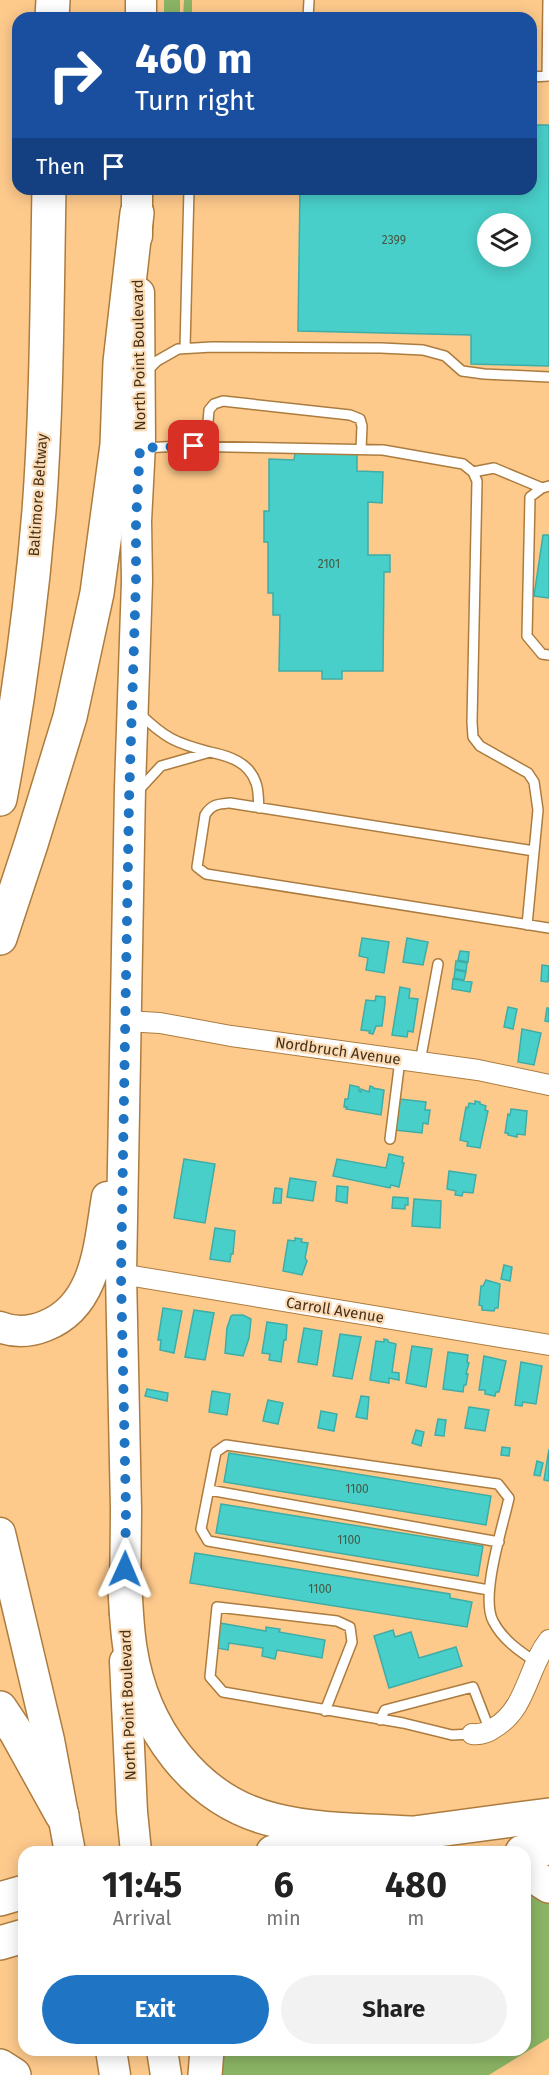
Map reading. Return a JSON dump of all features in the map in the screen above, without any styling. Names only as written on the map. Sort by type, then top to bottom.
[{"type":"highway","name":"Baltimore Beltway","points":[[0,800],[27,630],[39,510],[49,195]]},
{"type":"highway","points":[[0,938],[70,717],[97,592],[117,445],[120,362],[137,201]]},
{"type":"highway","points":[[125,1589],[130,1649],[145,1705],[170,1748],[189,1772],[216,1794],[244,1811],[275,1820],[308,1826],[410,1833]]},
{"type":"highway","points":[[0,1708],[16,1732],[62,1815]]},
{"type":"highway","points":[[511,1820],[549,1792]]},
{"type":"highway","points":[[316,1846],[549,1815]]},
{"type":"highway","points":[[531,1851],[549,1848]]},
{"type":"highway","points":[[531,1876],[549,1886]]},
{"type":"highway","points":[[0,1888],[18,1887]]},
{"type":"highway","points":[[0,1899],[18,1894]]},
{"type":"highway","points":[[0,1943],[18,1938]]},
{"type":"highway","points":[[205,2075],[207,2056]]},
{"type":"highway","points":[[0,2066],[14,2075]]},
{"type":"main road","name":"North Point Boulevard","points":[[135,1846],[125,1659],[126,1510],[121,1275],[129,800],[140,448],[137,201]]},
{"type":"main road","points":[[0,1327],[21,1331],[34,1330],[48,1325],[75,1306],[85,1292],[96,1260],[123,1100]]},
{"type":"main road","points":[[0,1533],[49,1740],[69,1846]]},
{"type":"main road","points":[[112,2056],[116,2075]]},
{"type":"main road","points":[[163,2056],[166,2075]]},
{"type":"street","name":"Nordbruch Avenue","points":[[126,1022],[160,1023],[231,1036],[478,1070],[549,1085]]},
{"type":"street","name":"Carroll Avenue","points":[[121,1275],[549,1345]]},
{"type":"street","points":[[481,1732],[505,1722],[514,1712],[536,1662],[549,1640]]},
{"type":"lane","points":[[548,0],[548,76]]},
{"type":"lane","points":[[185,348],[189,195]]},
{"type":"lane","points":[[140,378],[157,361],[178,349],[212,347],[423,350],[445,356],[462,371],[549,377]]},
{"type":"lane","points":[[206,446],[209,410],[214,404],[223,401],[360,418],[362,449]]},
{"type":"lane","points":[[140,448],[206,446],[383,450],[464,464],[473,472],[477,481],[473,737],[480,746],[528,773],[534,782],[538,810],[528,925]]},
{"type":"lane","points":[[473,472],[494,468],[546,487]]},
{"type":"lane","points":[[546,487],[530,497],[527,636],[542,654],[549,655]]},
{"type":"lane","points":[[133,706],[168,739],[232,757],[248,769],[257,784],[259,808]]},
{"type":"lane","points":[[129,800],[161,766],[210,752]]},
{"type":"lane","points":[[534,851],[230,803],[216,804],[209,808],[205,815],[197,867],[206,874],[549,928]]},
{"type":"lane","points":[[420,1062],[438,964]]},
{"type":"lane","points":[[390,1139],[400,1060]]},
{"type":"lane","points":[[489,1590],[208,1541],[201,1529],[216,1452],[226,1444],[498,1484],[509,1497],[489,1590],[492,1619],[511,1645],[536,1662]]},
{"type":"lane","points":[[209,1491],[499,1542]]},
{"type":"lane","points":[[325,1711],[352,1642],[350,1627],[336,1621],[217,1607],[210,1677],[224,1692],[325,1711],[433,1729],[452,1735],[481,1732],[473,1687],[385,1710],[380,1720]]},
{"type":"green space","points":[[164,0],[180,0],[180,12],[164,12]]},
{"type":"green space","points":[[184,0],[192,0],[192,12],[183,12]]},
{"type":"green space","points":[[531,1887],[549,1896],[549,2038],[531,2049]]},
{"type":"green space","points":[[216,2056],[520,2056],[489,2075],[215,2075]]},
{"type":"building","points":[[537,125],[549,125],[549,366],[471,364],[471,335],[298,331],[300,195],[537,195]]},
{"type":"building","points":[[295,453],[357,453],[357,471],[383,472],[382,503],[368,502],[368,555],[390,555],[390,572],[384,572],[383,671],[342,671],[342,679],[322,679],[322,671],[279,671],[280,615],[273,615],[273,593],[268,593],[268,542],[264,542],[264,511],[269,511],[269,459],[294,460]]},
{"type":"building","points":[[543,535],[549,535],[549,598],[534,596]]},
{"type":"building","points":[[362,938],[389,942],[384,973],[366,970],[368,958],[359,956]]},
{"type":"building","points":[[407,938],[428,942],[423,965],[403,962]]},
{"type":"building","points":[[460,951],[469,952],[468,962],[458,960]]},
{"type":"building","points":[[456,961],[467,963],[466,971],[455,969]]},
{"type":"building","points":[[542,965],[549,966],[548,982],[541,981]]},
{"type":"building","points":[[455,970],[466,972],[464,980],[454,978]]},
{"type":"building","points":[[453,979],[472,982],[470,992],[452,989]]},
{"type":"building","points":[[400,987],[410,989],[409,998],[418,999],[413,1032],[408,1031],[407,1037],[392,1035]]},
{"type":"building","points":[[376,996],[385,997],[385,1003],[382,1026],[376,1026],[373,1034],[369,1033],[370,1031],[361,1030],[366,1000],[375,1001]]},
{"type":"building","points":[[508,1007],[517,1009],[513,1029],[504,1027]]},
{"type":"building","points":[[547,1008],[549,1008],[549,1022],[545,1021]]},
{"type":"building","points":[[522,1029],[541,1033],[534,1065],[518,1062]]},
{"type":"building","points":[[350,1085],[359,1087],[361,1092],[361,1089],[369,1092],[370,1086],[384,1090],[381,1115],[346,1109],[345,1099],[348,1099]]},
{"type":"building","points":[[399,1099],[426,1102],[425,1110],[430,1110],[428,1124],[423,1123],[422,1133],[395,1130]]},
{"type":"building","points":[[475,1101],[486,1106],[485,1110],[488,1111],[480,1148],[467,1146],[468,1142],[460,1140],[466,1107],[468,1108],[469,1103],[475,1104]]},
{"type":"building","points":[[511,1109],[527,1111],[525,1135],[517,1134],[517,1137],[505,1133]]},
{"type":"building","points":[[389,1154],[403,1157],[399,1187],[391,1185],[390,1188],[333,1176],[337,1159],[386,1168]]},
{"type":"building","points":[[184,1159],[215,1164],[205,1223],[174,1218]]},
{"type":"building","points":[[449,1171],[476,1175],[473,1193],[463,1192],[462,1196],[455,1195],[456,1191],[447,1189]]},
{"type":"building","points":[[290,1178],[316,1182],[313,1201],[287,1197]]},
{"type":"building","points":[[337,1186],[348,1187],[347,1203],[336,1201]]},
{"type":"building","points":[[275,1188],[282,1189],[281,1203],[273,1203]]},
{"type":"building","points":[[393,1197],[408,1198],[408,1205],[405,1205],[405,1209],[392,1208]]},
{"type":"building","points":[[414,1199],[441,1201],[440,1228],[412,1226]]},
{"type":"building","points":[[215,1228],[235,1231],[230,1262],[210,1259]]},
{"type":"building","points":[[295,1238],[308,1243],[305,1258],[307,1261],[302,1275],[283,1271],[288,1240],[295,1241]]},
{"type":"building","points":[[504,1265],[512,1267],[510,1281],[501,1279]]},
{"type":"building","points":[[486,1280],[500,1284],[498,1308],[494,1311],[482,1310],[482,1306],[479,1305],[481,1286]]},
{"type":"building","points":[[163,1308],[182,1311],[174,1353],[160,1350],[161,1340],[158,1340]]},
{"type":"building","points":[[194,1310],[214,1313],[205,1360],[185,1357]]},
{"type":"building","points":[[233,1315],[243,1315],[251,1319],[249,1338],[243,1356],[225,1353],[227,1328]]},
{"type":"building","points":[[267,1322],[287,1325],[281,1362],[269,1360],[270,1354],[262,1353]]},
{"type":"building","points":[[304,1328],[322,1331],[317,1365],[298,1362]]},
{"type":"building","points":[[340,1334],[361,1337],[352,1379],[333,1376]]},
{"type":"building","points":[[384,1339],[396,1344],[392,1372],[399,1373],[399,1380],[389,1378],[389,1383],[370,1380],[376,1341],[384,1342]]},
{"type":"building","points":[[412,1346],[432,1349],[426,1387],[406,1383]]},
{"type":"building","points":[[448,1352],[468,1355],[467,1362],[469,1363],[466,1374],[468,1374],[463,1392],[443,1389]]},
{"type":"building","points":[[484,1356],[506,1361],[499,1392],[496,1392],[495,1396],[485,1394],[485,1390],[479,1390]]},
{"type":"building","points":[[521,1362],[542,1366],[536,1404],[523,1402],[522,1406],[515,1405]]},
{"type":"building","points":[[147,1389],[168,1393],[167,1401],[145,1396]]},
{"type":"building","points":[[212,1391],[230,1394],[227,1415],[209,1412]]},
{"type":"building","points":[[361,1396],[369,1397],[367,1419],[356,1417]]},
{"type":"building","points":[[268,1400],[283,1403],[278,1424],[263,1421]]},
{"type":"building","points":[[469,1407],[489,1410],[485,1431],[465,1428]]},
{"type":"building","points":[[321,1411],[337,1414],[334,1431],[318,1428]]},
{"type":"building","points":[[438,1419],[446,1420],[444,1436],[435,1435]]},
{"type":"building","points":[[416,1430],[424,1432],[421,1446],[412,1443]]},
{"type":"building","points":[[502,1447],[510,1448],[509,1456],[501,1455]]},
{"type":"building","points":[[549,1449],[549,1481],[544,1480]]},
{"type":"building","points":[[229,1453],[491,1496],[486,1525],[224,1482]]},
{"type":"building","points":[[537,1461],[543,1463],[540,1476],[534,1475]]},
{"type":"building","points":[[221,1504],[483,1546],[478,1576],[216,1533]]},
{"type":"building","points":[[195,1553],[450,1594],[450,1598],[472,1602],[467,1627],[190,1583]]},
{"type":"building","points":[[220,1623],[266,1631],[266,1627],[280,1629],[279,1632],[325,1640],[322,1658],[277,1650],[275,1659],[262,1656],[263,1648],[229,1643],[228,1650],[216,1648]]},
{"type":"building","points":[[393,1630],[395,1637],[411,1632],[419,1658],[456,1647],[462,1666],[389,1688],[374,1636]]},
{"type":"route","points":[[125,1569],[125,1405],[121,1275],[123,1100],[136,521],[140,448],[194,446]]}]
